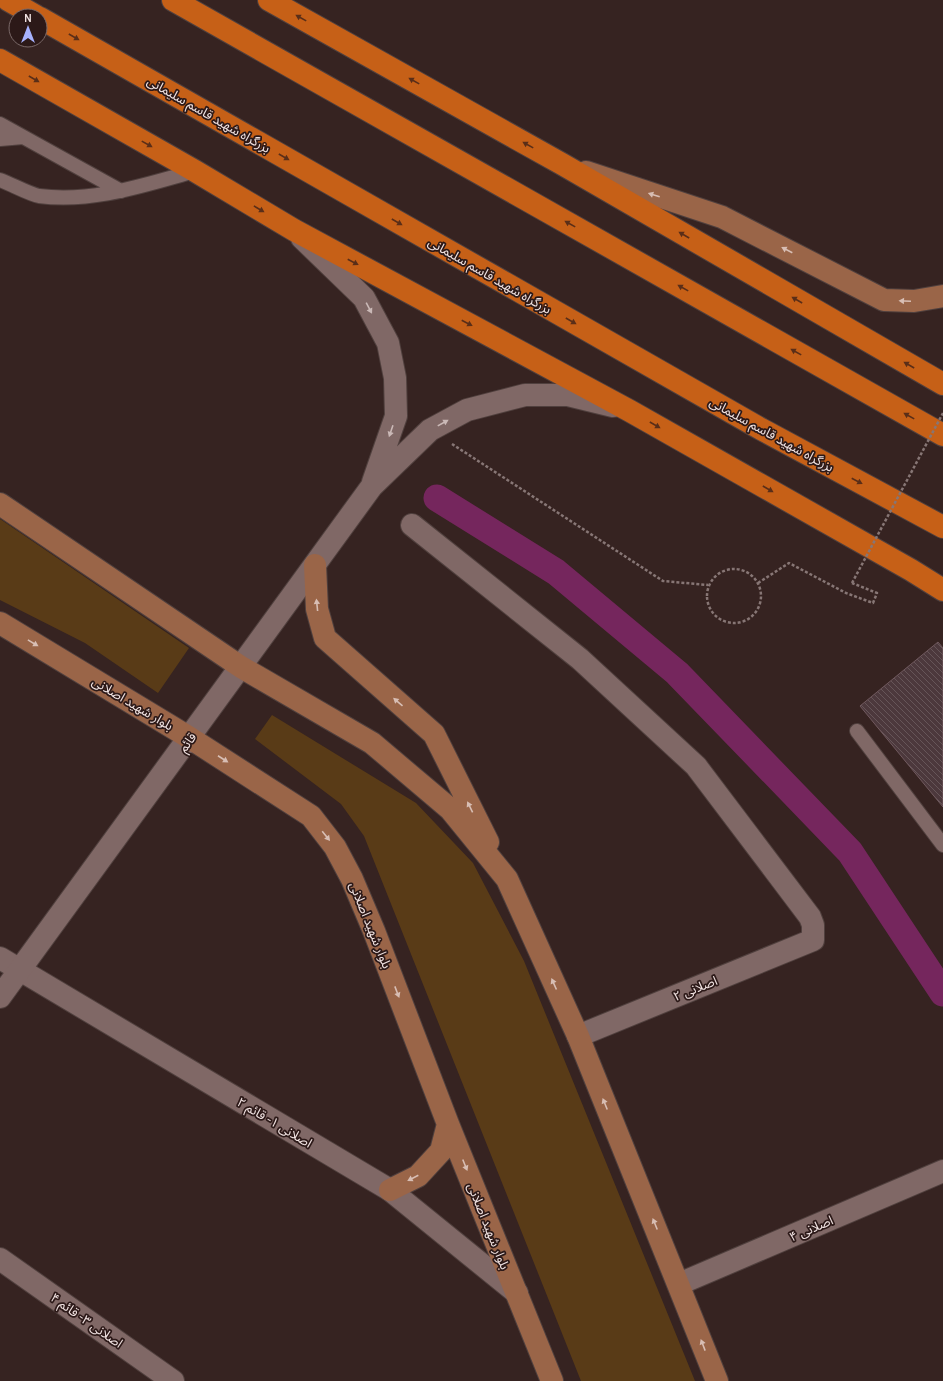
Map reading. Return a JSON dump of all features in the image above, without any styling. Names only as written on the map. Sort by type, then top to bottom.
[{"type":"highway","points":[[8,0],[22,8]]},
{"type":"highway","points":[[173,0],[943,435]]},
{"type":"highway","points":[[269,0],[562,164],[943,384]]},
{"type":"highway","name":"بزرگراه شهید قاسم سلیمانی","points":[[48,23],[754,425],[943,527]]},
{"type":"highway","points":[[0,60],[195,171],[294,230],[630,410],[904,566],[943,590]]},
{"type":"main road","points":[[562,164],[722,217],[884,300],[914,301],[943,296]]},
{"type":"main road","points":[[0,504],[241,667],[372,743],[450,809],[507,879]]},
{"type":"main road","points":[[315,565],[317,608],[325,638],[434,734],[507,879],[578,1036],[718,1381]]},
{"type":"main road","name":"بلوار شهید اصلانی","points":[[0,623],[190,738],[311,816],[335,847],[352,879],[374,931],[448,1124],[552,1381]]},
{"type":"main road","points":[[390,1190],[418,1176],[441,1151],[448,1124]]},
{"type":"street","points":[[294,230],[364,298],[388,343],[396,378],[396,416],[372,486]]},
{"type":"street","points":[[372,486],[430,430],[467,410],[525,394],[568,395],[630,410]]},
{"type":"street","name":"قائم","points":[[0,998],[372,486]]},
{"type":"street","name":"اصلانی ۲","points":[[412,525],[580,659],[696,766],[810,917],[813,925],[813,940],[578,1036]]},
{"type":"street","name":"اصلانی ۱- قائم ۲","points":[[0,958],[19,971],[390,1190],[516,1293]]},
{"type":"street","name":"اصلانی ۴","points":[[679,1284],[943,1171]]},
{"type":"street","name":"اصلانی ۳- قائم ۴","points":[[0,1259],[173,1381]]},
{"type":"lane","points":[[0,124],[121,192]]},
{"type":"lane","points":[[0,140],[23,137]]},
{"type":"lane","points":[[0,180],[38,196],[80,198],[121,192],[195,171]]},
{"type":"lane","points":[[857,730],[943,845]]},
{"type":"path","points":[[758,583],[789,562],[846,593],[873,603],[877,593],[852,583],[943,413]]},
{"type":"path","points":[[430,430],[663,582],[708,585]]},
{"type":"path","points":[[733,568],[747,572],[752,575],[758,583],[761,592],[761,601],[758,611],[751,618],[742,622],[733,624],[724,622],[710,611],[706,593],[708,585],[714,576],[723,570],[733,568]]},
{"type":"shaded area","points":[[0,519],[189,648],[158,693],[85,643],[0,600]]},
{"type":"shaded area","points":[[272,715],[416,803],[473,863],[524,961],[695,1381],[581,1381],[364,836],[341,804],[255,739]]},
{"type":"building","points":[[938,642],[943,648],[943,807],[860,706]]},
{"type":"waterway","points":[[437,498],[556,572],[677,673],[850,852],[943,993]]}]
